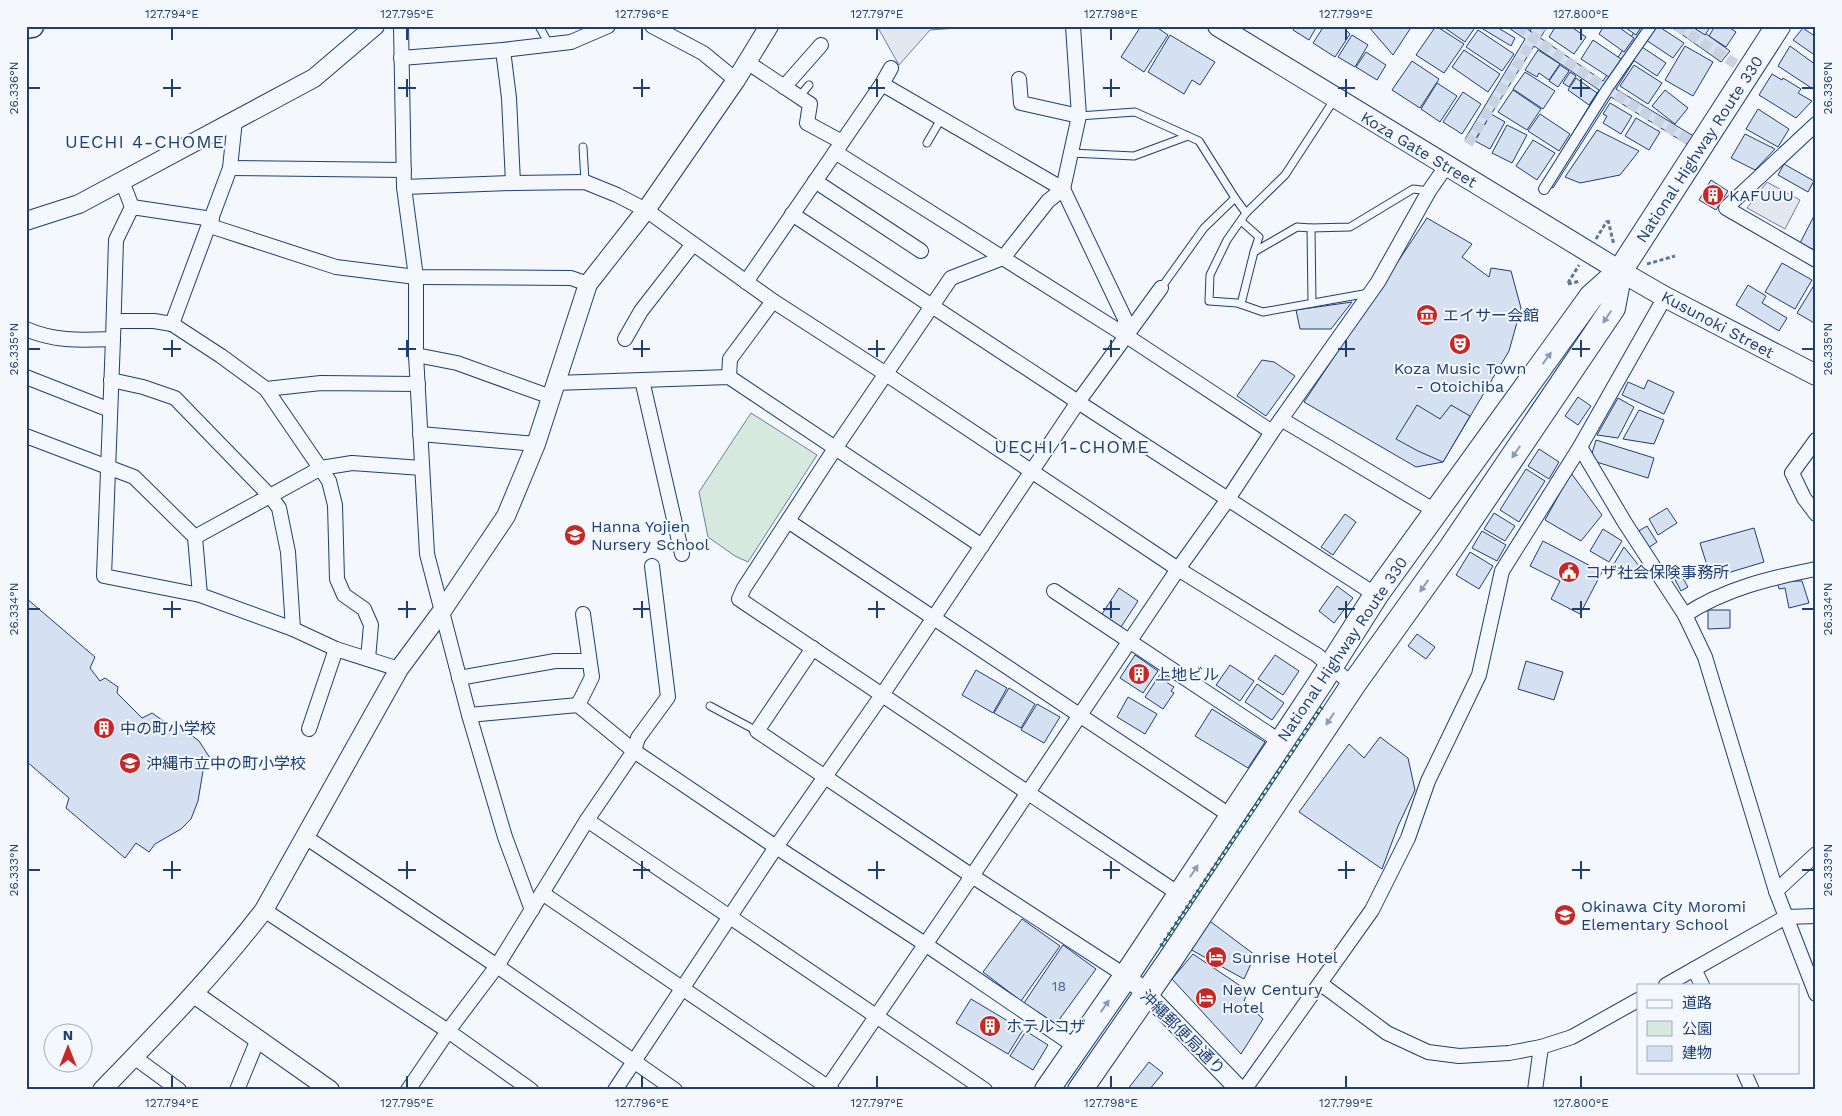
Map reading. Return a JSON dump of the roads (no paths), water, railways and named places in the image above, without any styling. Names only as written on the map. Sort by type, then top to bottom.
[{"type":"highway","name":"National Highway Route 330","points":[[1047,1090],[1126,976],[1376,595],[1591,297],[1620,271],[1778,26]]},
{"type":"highway","name":"National Highway Route 330","points":[[1080,1090],[1353,685],[1451,548],[1613,308],[1620,271]]},
{"type":"main road","points":[[26,27],[32,26]]},
{"type":"main road","name":"Koza Gate Street","points":[[1218,26],[1620,271]]},
{"type":"main road","name":"Kusunoki Street","points":[[1620,271],[1665,297],[1816,375]]},
{"type":"street","points":[[26,221],[79,204],[314,78],[375,26]]},
{"type":"street","points":[[401,26],[404,187],[416,277],[416,355],[427,554],[469,715],[506,837],[532,910]]},
{"type":"street","points":[[401,58],[503,50],[570,42],[608,26]]},
{"type":"street","points":[[652,26],[704,53],[736,80]]},
{"type":"street","points":[[102,1090],[194,994],[264,910],[399,668],[442,611],[506,516],[536,444],[588,284],[646,210],[736,80],[769,26]]},
{"type":"street","points":[[1072,26],[1080,116],[1063,190],[1048,202],[1003,258],[951,278],[836,447],[744,588],[739,599],[1179,894]]},
{"type":"street","points":[[1544,189],[1607,89],[1651,26]]},
{"type":"street","points":[[784,87],[821,45]]},
{"type":"street","points":[[503,50],[510,98],[513,183]]},
{"type":"street","points":[[747,62],[810,104],[807,123],[839,147],[1003,258],[1125,335],[1272,432]]},
{"type":"street","points":[[746,282],[882,84],[891,68]]},
{"type":"street","points":[[1019,79],[1021,103],[1080,116]]},
{"type":"street","points":[[882,84],[1063,190],[1125,319],[1125,335]]},
{"type":"street","points":[[172,324],[230,168],[235,120]]},
{"type":"street","points":[[1816,124],[1810,138],[1726,208],[1816,260]]},
{"type":"street","points":[[542,894],[828,1089],[1178,569],[1228,499],[1281,419],[1371,293],[1429,190],[1447,165]]},
{"type":"street","points":[[230,168],[404,170]]},
{"type":"street","points":[[122,181],[132,207],[116,240],[114,339],[107,468],[104,576],[200,595],[293,629],[336,649],[399,668]]},
{"type":"street","points":[[816,181],[921,251]]},
{"type":"street","points":[[404,187],[585,182],[617,195],[646,210],[773,301],[1178,569],[1317,655],[1353,685]]},
{"type":"street","points":[[132,207],[211,222],[336,267],[416,277],[570,278],[588,284]]},
{"type":"street","points":[[792,214],[1376,595]]},
{"type":"street","points":[[625,339],[640,311],[693,244]]},
{"type":"street","points":[[615,1090],[776,847],[882,695],[1078,402],[1160,288]]},
{"type":"street","points":[[1244,1090],[1372,910],[1408,838],[1428,781],[1480,674],[1502,571],[1580,447],[1665,297]]},
{"type":"street","points":[[729,377],[730,359],[773,301]]},
{"type":"street","points":[[114,321],[154,321],[172,324],[221,356],[266,389],[329,481],[335,505],[337,579],[344,595],[364,609],[368,617],[371,625],[368,659]]},
{"type":"street","points":[[26,329],[40,335],[72,341],[114,339]]},
{"type":"street","points":[[416,355],[457,363],[553,390],[642,380],[729,377],[982,546]]},
{"type":"street","points":[[26,377],[110,410]]},
{"type":"street","points":[[111,380],[143,387],[174,398],[271,496],[279,508],[288,552],[293,629]]},
{"type":"street","points":[[642,380],[682,554]]},
{"type":"street","points":[[266,389],[321,383],[418,384]]},
{"type":"street","points":[[1281,419],[1437,512]]},
{"type":"street","points":[[420,434],[536,444]]},
{"type":"street","points":[[26,436],[134,477],[196,537],[200,595]]},
{"type":"street","points":[[1816,440],[1792,473],[1804,498],[1816,514]]},
{"type":"street","points":[[1580,447],[1625,523],[1685,615],[1705,657],[1776,891],[1816,994]]},
{"type":"street","points":[[196,537],[321,468],[352,463],[422,468]]},
{"type":"street","points":[[788,521],[1231,816]]},
{"type":"street","points":[[408,1090],[448,1031],[497,966],[588,820],[634,751],[638,738],[668,697],[652,566]]},
{"type":"street","points":[[1685,615],[1722,594],[1778,576],[1816,569]]},
{"type":"street","points":[[1054,591],[1281,742]]},
{"type":"street","points":[[578,705],[592,677],[582,614]]},
{"type":"street","points":[[813,648],[757,731],[972,876],[1126,976]]},
{"type":"street","points":[[309,729],[336,649]]},
{"type":"street","points":[[459,678],[555,661],[589,661]]},
{"type":"street","points":[[469,715],[578,705],[634,751],[776,847],[925,944],[1076,1047]]},
{"type":"street","points":[[588,820],[985,1090]]},
{"type":"street","points":[[304,836],[497,966],[675,1090]]},
{"type":"street","points":[[1776,891],[1816,854]]},
{"type":"street","points":[[264,910],[448,1031],[531,1090]]},
{"type":"street","points":[[1668,984],[1786,917],[1816,916]]},
{"type":"street","points":[[1694,969],[1702,984]]},
{"type":"street","name":"沖縄郵便局通り","points":[[1126,976],[1146,992],[1240,1090]]},
{"type":"street","points":[[1321,984],[1387,1033],[1428,1052],[1459,1056],[1509,1053],[1541,1047],[1572,1037],[1637,1001]]},
{"type":"street","points":[[194,994],[330,1090]]},
{"type":"street","points":[[238,1090],[258,1039]]},
{"type":"street","points":[[1535,1090],[1541,1047]]},
{"type":"street","points":[[134,1057],[179,1090]]},
{"type":"street","points":[[1745,1074],[1752,1090]]},
{"type":"lane","points":[[539,26],[549,45]]},
{"type":"lane","points":[[799,97],[809,85]]},
{"type":"lane","points":[[1336,98],[1285,175],[1246,213],[1228,240],[1210,275],[1209,301],[1241,304],[1263,312],[1371,293]]},
{"type":"lane","points":[[1080,116],[1135,112],[1199,141],[1246,213]]},
{"type":"lane","points":[[927,143],[941,119]]},
{"type":"lane","points":[[1071,154],[1134,156],[1188,136]]},
{"type":"lane","points":[[583,147],[585,182]]},
{"type":"lane","points":[[1254,252],[1297,227],[1350,227],[1413,189],[1429,190]]},
{"type":"lane","points":[[1160,288],[1204,228],[1235,198]]},
{"type":"lane","points":[[1241,221],[1259,237],[1241,304]]},
{"type":"lane","points":[[1311,228],[1312,303]]},
{"type":"lane","points":[[710,706],[757,731]]},
{"type":"tunnel","points":[[1518,26],[1607,89],[1699,147]]},
{"type":"tunnel","points":[[1468,144],[1542,26]]},
{"type":"tunnel","points":[[1677,26],[1748,72]]},
{"type":"place","name":"KAFUUU","points":[[1713,195]]},
{"type":"place","name":"エイサー会館","points":[[1427,315]]},
{"type":"place","name":"Koza Music Town - Otoichiba","points":[[1460,344]]},
{"type":"place","name":"Hanna Yojien Nursery School","points":[[575,535]]},
{"type":"place","name":"コザ社会保険事務所","points":[[1569,572]]},
{"type":"place","name":"上地ビル","points":[[1139,674]]},
{"type":"place","name":"中の町小学校","points":[[104,728]]},
{"type":"place","name":"沖縄市立中の町小学校","points":[[130,763]]},
{"type":"place","name":"Okinawa City Moromi Elementary School","points":[[1565,915]]},
{"type":"place","name":"Sunrise Hotel","points":[[1216,957]]},
{"type":"place","name":"New Century Hotel","points":[[1206,998]]},
{"type":"place","name":"ホテルコザ","points":[[990,1026]]},
{"type":"district","name":"UECHI 4-CHOME","points":[[145,142]]},
{"type":"district","name":"UECHI 1-CHOME","points":[[1072,447]]}]
